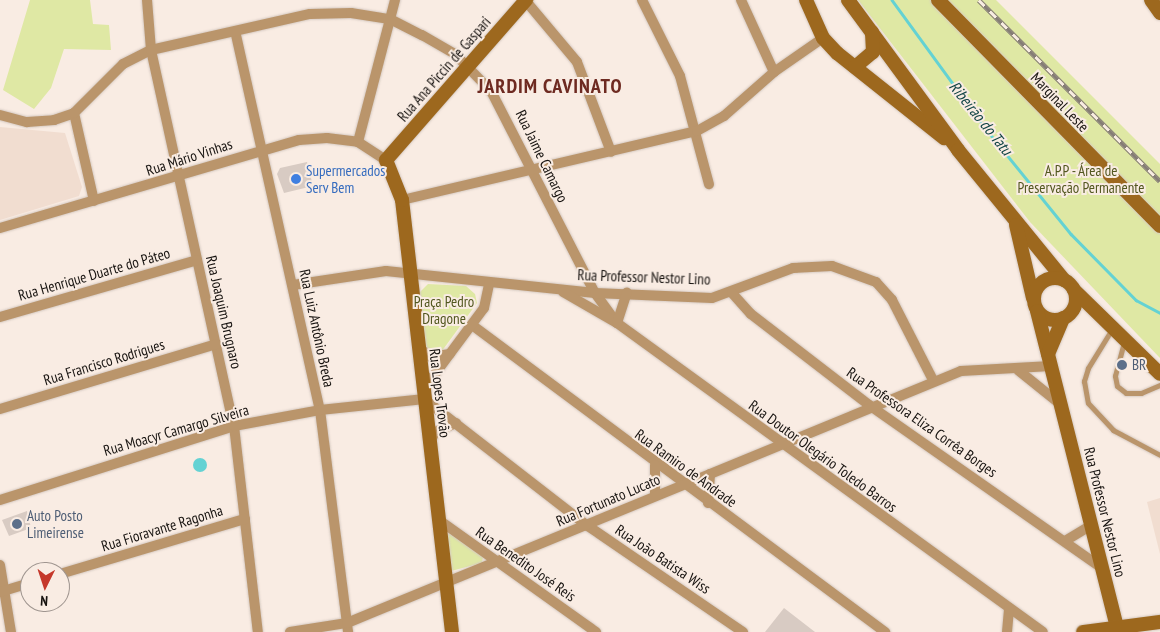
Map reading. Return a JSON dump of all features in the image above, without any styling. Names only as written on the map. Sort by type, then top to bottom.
[{"type":"main road","name":"Rua Ana Piccin de Gaspari","points":[[386,160],[526,0]]},
{"type":"main road","points":[[806,0],[823,38],[855,67],[958,150]]},
{"type":"main road","points":[[848,0],[958,150],[1015,222],[1064,280],[1160,374]]},
{"type":"main road","name":"Marginal Leste","points":[[938,0],[1160,226]]},
{"type":"main road","points":[[1151,0],[1160,13]]},
{"type":"main road","points":[[855,67],[872,52],[872,32]]},
{"type":"main road","name":"Rua Lopes Trovão","points":[[386,160],[402,200],[408,274],[452,632]]},
{"type":"main road","name":"Rua Professor Nestor Lino","points":[[1015,222],[1117,628]]},
{"type":"main road","points":[[1064,280],[1044,280],[1035,305],[1049,319],[1068,314],[1108,324]]},
{"type":"main road","points":[[1049,360],[1068,314],[1074,290]]},
{"type":"main road","points":[[1083,632],[1160,622]]},
{"type":"street","name":"Rua Joaquim Brugnaro","points":[[148,0],[151,50],[234,426],[258,632]]},
{"type":"street","points":[[358,142],[395,0]]},
{"type":"street","points":[[526,0],[577,62],[611,152]]},
{"type":"street","points":[[642,0],[680,76],[697,131],[710,184]]},
{"type":"street","points":[[740,0],[774,72]]},
{"type":"street","name":"Rua Jaime Camargo","points":[[74,113],[123,64],[151,50],[180,40],[236,34],[310,14],[351,13],[390,19],[422,34],[468,66],[507,117],[531,170],[595,293]]},
{"type":"street","name":"Rua Luiz Antônio Breda","points":[[236,34],[320,410],[348,628]]},
{"type":"street","points":[[402,200],[697,131],[724,116],[774,72],[823,38]]},
{"type":"street","points":[[0,115],[27,122],[74,113],[94,201]]},
{"type":"street","name":"Rua Mário Vinhas","points":[[0,228],[178,177],[262,149],[327,138],[358,142],[386,160]]},
{"type":"street","name":"Rua Henrique Duarte do Páteo","points":[[0,317],[197,260]]},
{"type":"street","name":"Rua Professor Nestor Lino","points":[[293,285],[386,271],[489,284],[595,293],[712,298],[732,293],[812,264],[854,272],[876,282],[892,300],[933,380]]},
{"type":"street","points":[[424,395],[450,354],[484,308],[489,284]]},
{"type":"street","points":[[560,290],[617,322],[627,293]]},
{"type":"street","name":"Rua Doutor Olegário Toledo Barros","points":[[595,293],[617,322],[783,446],[1042,632]]},
{"type":"street","name":"Rua Professora Eliza Corrêa Borges","points":[[732,293],[751,314],[868,405],[1102,568]]},
{"type":"street","name":"Rua Ramiro de Andrade","points":[[472,325],[655,465],[885,632]]},
{"type":"street","name":"Rua Francisco Rodrigues","points":[[0,409],[216,344]]},
{"type":"street","points":[[417,346],[431,357],[450,354]]},
{"type":"street","points":[[933,380],[961,370],[1018,370],[1049,360]]},
{"type":"street","points":[[1018,370],[1060,404]]},
{"type":"street","name":"Rua Fortunato Lucato","points":[[290,632],[348,628],[446,581],[588,526],[681,484],[783,446],[868,405],[933,380]]},
{"type":"street","name":"Rua Moacyr Camargo Silveira","points":[[0,500],[234,426],[320,410],[424,395]]},
{"type":"street","name":"Rua João Batista Wiss","points":[[424,395],[456,423],[588,526],[743,632]]},
{"type":"street","points":[[430,442],[435,432],[456,423]]},
{"type":"street","points":[[655,465],[655,496]]},
{"type":"street","points":[[708,503],[710,474]]},
{"type":"street","name":"Rua Fioravante Ragonha","points":[[70,571],[245,519]]},
{"type":"street","name":"Rua Benedito José Reis","points":[[439,520],[596,632]]},
{"type":"street","points":[[1065,541],[1092,525]]},
{"type":"street","points":[[0,565],[2,591],[11,632]]},
{"type":"street","points":[[2,591],[20,586]]},
{"type":"street","points":[[1008,632],[1009,608]]},
{"type":"lane","points":[[1108,324],[1084,381],[1088,403],[1113,430],[1160,455]]},
{"type":"lane","points":[[1125,339],[1115,376],[1118,386],[1126,393],[1142,393],[1160,385]]},
{"type":"shaded area","points":[[0,127],[65,133],[82,187],[79,196],[0,220]]},
{"type":"shaded area","points":[[1160,498],[1160,554],[1147,502]]},
{"type":"green space","points":[[30,0],[90,0],[93,24],[109,25],[111,50],[64,49],[51,88],[34,109],[3,90]]},
{"type":"green space","name":"A.P.P - Área de Preservação Permanente","points":[[858,0],[996,0],[1160,164],[1160,358],[1030,222]]},
{"type":"green space","name":"Praça Pedro Dragone","points":[[428,284],[466,286],[475,294],[477,303],[439,355],[423,349],[416,296]]},
{"type":"green space","points":[[447,532],[483,557],[482,563],[451,571]]},
{"type":"water","points":[[197,458],[203,458],[207,465],[203,472],[197,472],[193,468],[193,462]]},
{"type":"building","name":"Supermercados Serv Bem","points":[[307,162],[313,186],[284,193],[277,174],[280,168]]},
{"type":"building","name":"Auto Posto Limeirense","points":[[27,511],[31,528],[9,536],[2,520]]},
{"type":"building","points":[[784,608],[815,632],[765,632]]},
{"type":"waterway","name":"Ribeirão do Tatu","points":[[892,0],[986,129],[1071,234],[1136,300],[1160,313]]},
{"type":"railway","points":[[979,0],[1160,181]]},
{"type":"place","name":"Supermercados Serv Bem","points":[[296,179]]},
{"type":"place","name":"BR","points":[[1122,365]]},
{"type":"place","name":"Auto Posto Limeirense","points":[[17,524]]},
{"type":"district","name":"JARDIM CAVINATO","points":[[550,86]]}]
